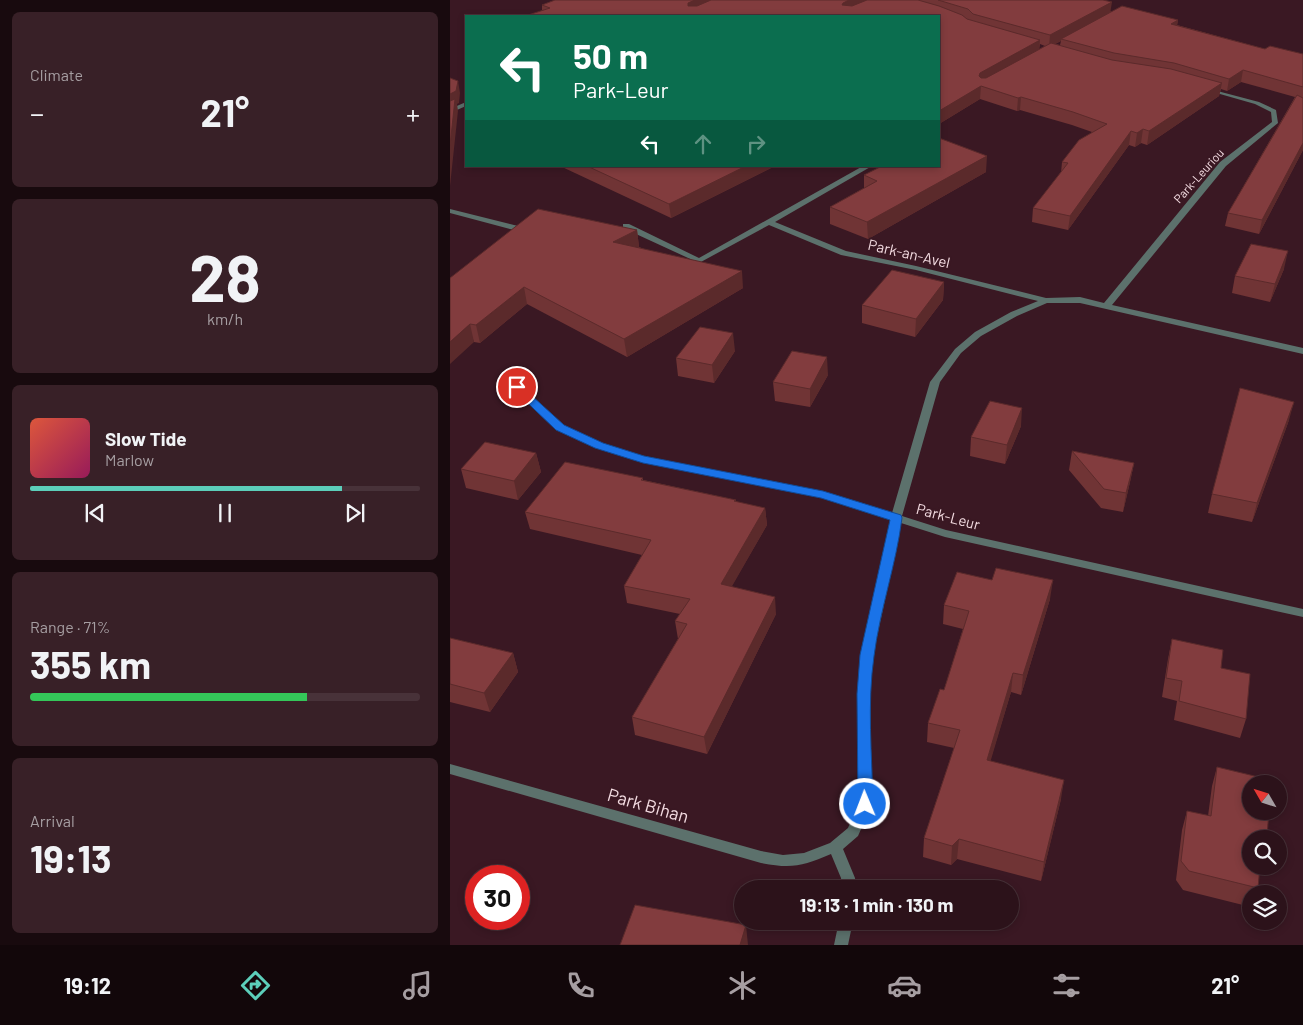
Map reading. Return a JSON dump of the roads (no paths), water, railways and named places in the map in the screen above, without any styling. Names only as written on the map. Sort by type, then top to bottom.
[{"type":"street","name":"Park-Leuriou","points":[[1107,305],[1223,164],[1275,123],[1274,111],[1257,103],[1204,88]]},
{"type":"street","points":[[450,111],[465,104]]},
{"type":"street","points":[[626,226],[699,261],[867,167]]},
{"type":"street","points":[[450,211],[519,229],[505,241]]},
{"type":"street","name":"Park-an-Avel","points":[[769,222],[844,253],[916,268],[1046,301]]},
{"type":"street","points":[[848,880],[836,847],[853,832],[865,804],[864,694],[867,655],[893,540],[896,518],[935,382],[958,351],[978,334],[1014,314],[1046,301],[1080,300],[1303,351]]},
{"type":"street","name":"Park-Leur","points":[[517,387],[560,428],[599,446],[643,459],[823,495],[945,533],[1303,612]]},
{"type":"street","name":"Park Bihan","points":[[450,769],[761,857],[783,861],[804,859],[836,847]]},
{"type":"street","points":[[840,945],[844,930]]}]
